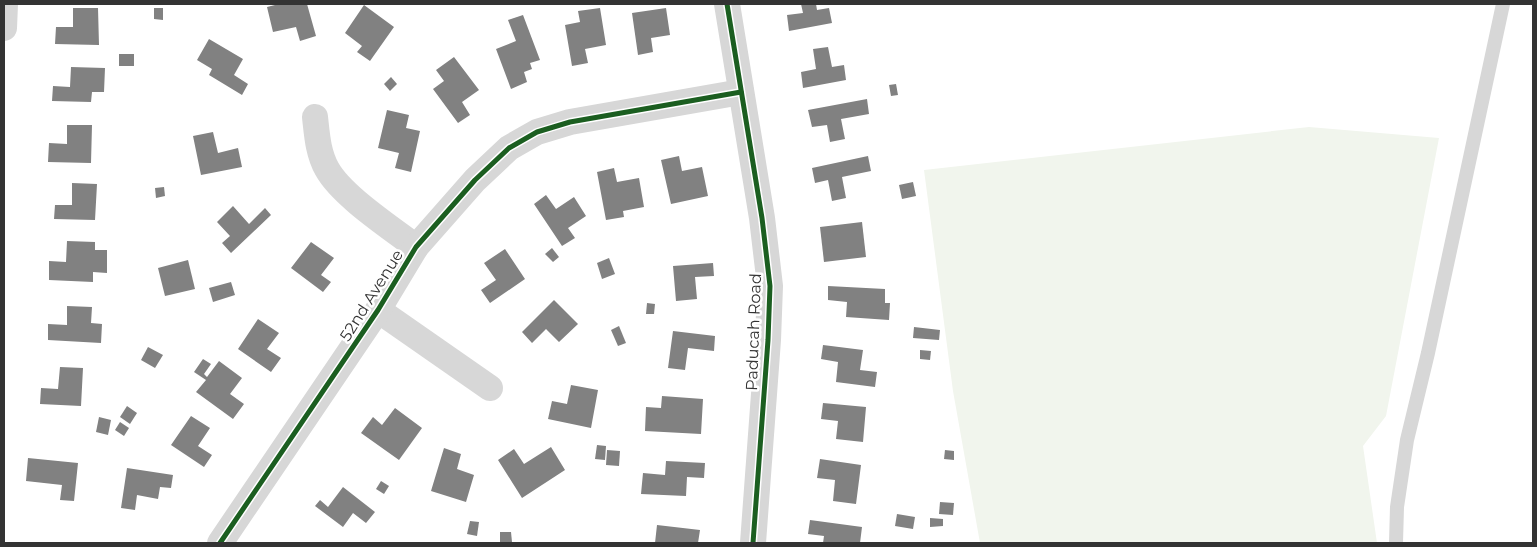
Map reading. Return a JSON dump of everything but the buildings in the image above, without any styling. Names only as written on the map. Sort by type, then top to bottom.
[{"type":"street","points":[[4,28],[5,4]]},
{"type":"street","name":"Paducah Road","points":[[726,4],[762,218],[770,286],[752,543]]},
{"type":"street","name":"52nd Avenue","points":[[220,543],[378,310],[416,247],[475,180],[509,148],[537,132],[570,122],[741,92]]},
{"type":"street","name":"52nd Avenue","points":[[315,117],[320,152],[335,182],[416,247]]},
{"type":"street","name":"52nd Avenue","points":[[378,310],[490,388]]},
{"type":"lane","points":[[1396,543],[1397,507],[1407,440],[1428,353],[1503,4]]},
{"type":"shaded area","points":[[1309,127],[1439,138],[1386,416],[1363,446],[1377,543],[980,543],[953,391],[924,170]]},
{"type":"cycle path","points":[[727,4],[762,218],[770,286],[768,340],[753,543]]},
{"type":"cycle path","points":[[220,543],[378,310],[416,247],[475,180],[509,148],[537,132],[570,122],[741,92]]}]
